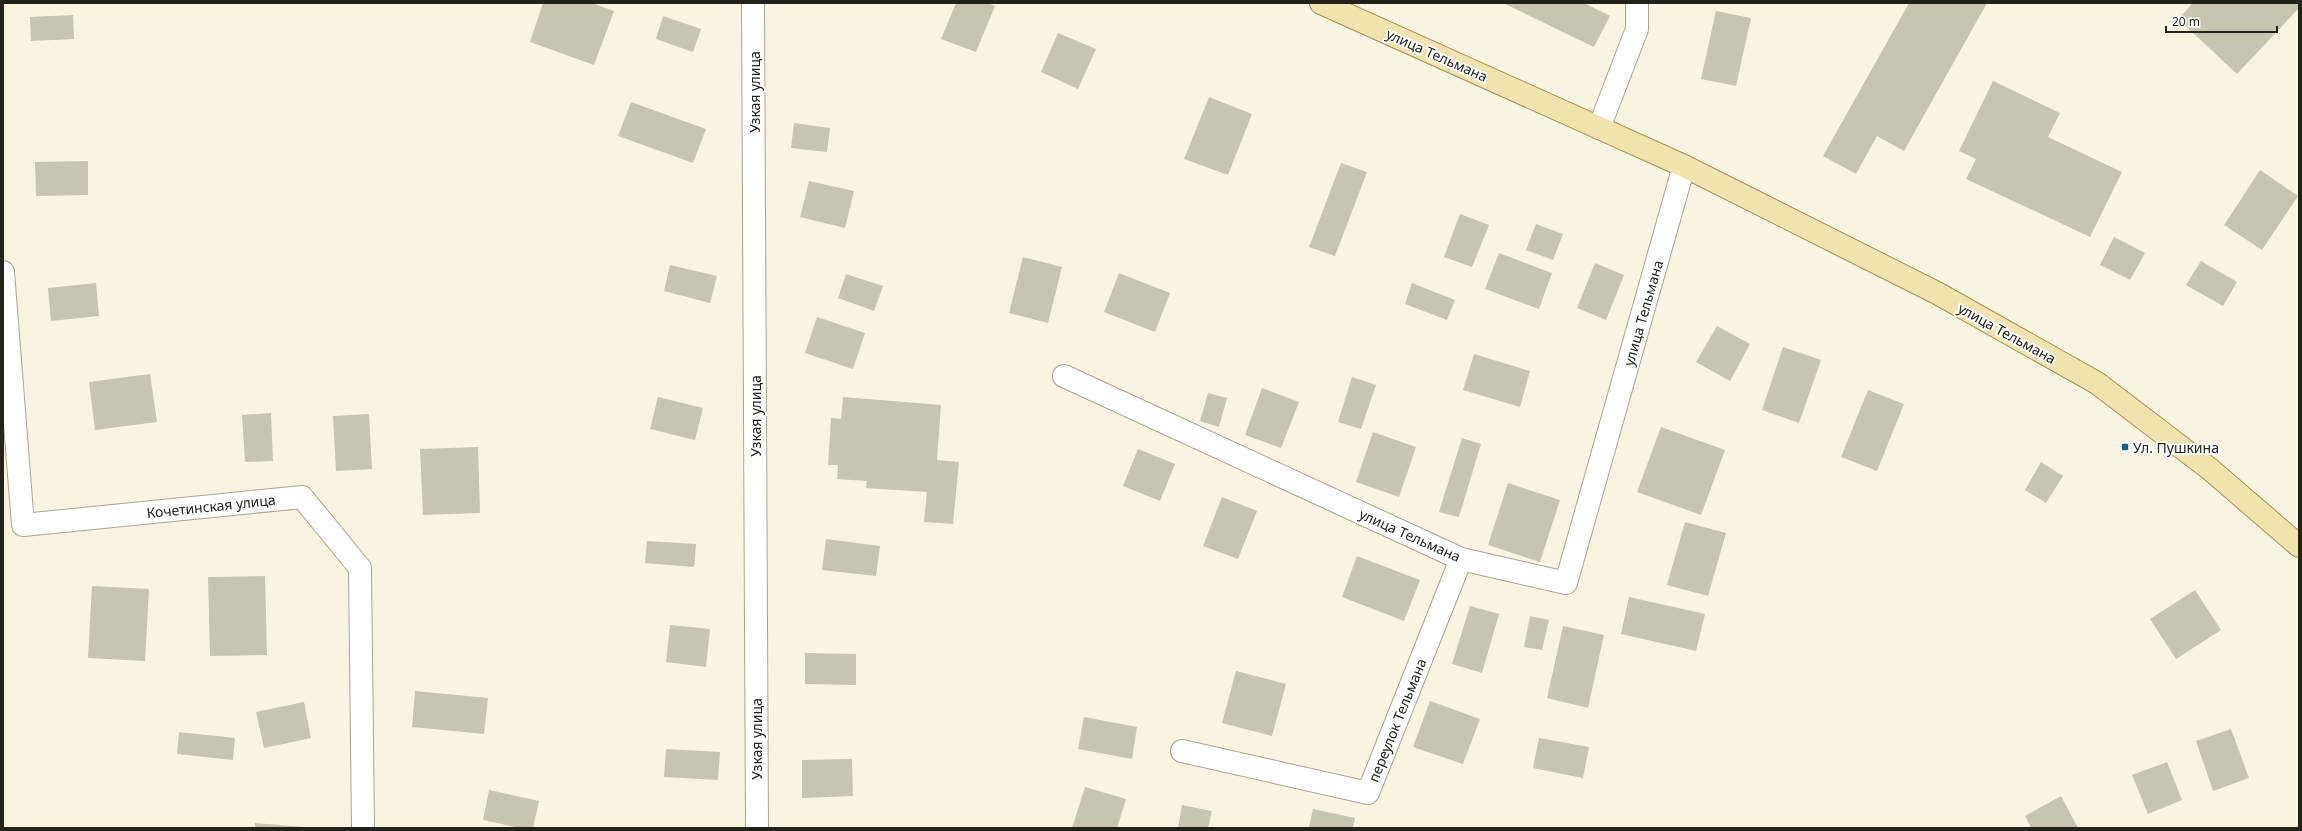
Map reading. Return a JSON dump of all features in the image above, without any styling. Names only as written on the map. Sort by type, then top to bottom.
[{"type":"main road","name":"улица Тельмана","points":[[1321,3],[1684,166],[1937,293],[2097,384],[2211,470],[2299,546]]},
{"type":"street","name":"Узкая улица","points":[[753,3],[757,828]]},
{"type":"street","points":[[1599,128],[1637,28],[1637,3]]},
{"type":"street","name":"улица Тельмана","points":[[1064,376],[1461,559],[1566,583],[1684,166]]},
{"type":"street","name":"Кочетинская улица","points":[[3,272],[23,525],[302,497],[360,568],[362,828]]},
{"type":"street","name":"переулок Тельмана","points":[[1182,751],[1368,793],[1461,559]]},
{"type":"building","points":[[543,3],[592,3],[614,11],[594,65],[530,42]]},
{"type":"building","points":[[956,3],[988,3],[995,6],[976,52],[941,39]]},
{"type":"building","points":[[1503,3],[1584,3],[1610,16],[1594,47]]},
{"type":"building","points":[[1909,3],[1987,3],[1904,151],[1877,136],[1856,174],[1823,156]]},
{"type":"building","points":[[2193,3],[2297,3],[2299,8],[2237,74],[2178,19]]},
{"type":"building","points":[[1716,11],[1751,18],[1736,86],[1701,79]]},
{"type":"building","points":[[73,15],[74,39],[31,41],[30,17]]},
{"type":"building","points":[[663,16],[701,29],[693,52],[656,39]]},
{"type":"building","points":[[1058,33],[1096,49],[1078,89],[1041,72]]},
{"type":"building","points":[[1993,81],[2060,113],[2048,137],[2122,172],[2090,237],[1966,179],[1976,159],[1959,151]]},
{"type":"building","points":[[1209,97],[1252,114],[1228,175],[1184,159]]},
{"type":"building","points":[[631,102],[706,129],[693,163],[618,136]]},
{"type":"building","points":[[794,123],[830,128],[827,152],[791,148]]},
{"type":"building","points":[[88,161],[88,195],[36,196],[35,162]]},
{"type":"building","points":[[1341,163],[1367,172],[1335,256],[1309,247]]},
{"type":"building","points":[[2260,170],[2298,196],[2262,250],[2224,225]]},
{"type":"building","points":[[809,181],[854,191],[845,228],[800,217]]},
{"type":"building","points":[[1460,214],[1489,225],[1472,267],[1444,257]]},
{"type":"building","points":[[1536,224],[1563,234],[1553,260],[1526,250]]},
{"type":"building","points":[[2114,237],[2145,253],[2130,280],[2100,265]]},
{"type":"building","points":[[1499,253],[1552,273],[1539,309],[1485,289]]},
{"type":"building","points":[[1023,257],[1062,267],[1048,323],[1009,313]]},
{"type":"building","points":[[2201,261],[2237,282],[2223,306],[2186,285]]},
{"type":"building","points":[[1595,263],[1624,275],[1606,320],[1577,308]]},
{"type":"building","points":[[670,265],[717,276],[710,303],[664,291]]},
{"type":"building","points":[[1119,273],[1170,293],[1155,332],[1104,312]]},
{"type":"building","points":[[846,274],[883,286],[874,311],[838,298]]},
{"type":"building","points":[[96,283],[99,316],[51,321],[48,288]]},
{"type":"building","points":[[1412,283],[1455,300],[1447,320],[1405,304]]},
{"type":"building","points":[[817,317],[865,333],[853,369],[805,353]]},
{"type":"building","points":[[1717,326],[1750,344],[1730,381],[1696,362]]},
{"type":"building","points":[[1783,347],[1821,360],[1799,423],[1762,410]]},
{"type":"building","points":[[1474,354],[1530,371],[1520,407],[1463,390]]},
{"type":"building","points":[[150,374],[157,422],[95,430],[89,382]]},
{"type":"building","points":[[1352,377],[1376,385],[1361,429],[1338,422]]},
{"type":"building","points":[[1262,388],[1299,402],[1281,448],[1245,435]]},
{"type":"building","points":[[1868,390],[1904,404],[1877,471],[1841,457]]},
{"type":"building","points":[[1208,393],[1227,398],[1219,427],[1200,421]]},
{"type":"building","points":[[658,397],[703,408],[695,440],[650,429]]},
{"type":"building","points":[[843,397],[941,405],[937,460],[959,462],[953,524],[924,522],[927,492],[866,488],[867,481],[837,479],[838,465],[828,465],[831,418],[841,419]]},
{"type":"building","points":[[271,413],[273,461],[245,462],[242,415]]},
{"type":"building","points":[[369,414],[372,469],[336,471],[333,416]]},
{"type":"building","points":[[1661,427],[1725,450],[1701,515],[1637,492]]},
{"type":"building","points":[[1373,432],[1416,447],[1399,497],[1356,482]]},
{"type":"building","points":[[1462,438],[1481,444],[1459,517],[1439,512]]},
{"type":"building","points":[[478,447],[480,513],[423,515],[420,449]]},
{"type":"building","points":[[1138,449],[1175,464],[1160,501],[1123,486]]},
{"type":"building","points":[[2041,462],[2063,476],[2046,503],[2025,490]]},
{"type":"building","points":[[1508,483],[1560,500],[1540,562],[1488,545]]},
{"type":"building","points":[[1222,497],[1257,511],[1238,559],[1203,546]]},
{"type":"building","points":[[1685,522],[1726,533],[1708,596],[1667,585]]},
{"type":"building","points":[[826,539],[880,546],[876,576],[822,570]]},
{"type":"building","points":[[647,541],[696,544],[694,567],[645,563]]},
{"type":"building","points":[[1357,556],[1420,580],[1404,621],[1342,597]]},
{"type":"building","points":[[265,576],[267,655],[210,656],[208,577]]},
{"type":"building","points":[[92,586],[149,589],[145,661],[88,658]]},
{"type":"building","points":[[2195,590],[2221,630],[2176,659],[2150,619]]},
{"type":"building","points":[[1629,597],[1705,614],[1696,651],[1621,634]]},
{"type":"building","points":[[1470,606],[1499,614],[1482,673],[1452,664]]},
{"type":"building","points":[[1530,616],[1549,620],[1542,650],[1524,647]]},
{"type":"building","points":[[670,625],[710,629],[706,667],[666,662]]},
{"type":"building","points":[[1563,626],[1604,635],[1588,708],[1547,698]]},
{"type":"building","points":[[805,653],[856,654],[856,685],[805,684]]},
{"type":"building","points":[[1236,671],[1286,684],[1272,736],[1222,723]]},
{"type":"building","points":[[415,691],[488,698],[484,734],[412,727]]},
{"type":"building","points":[[1430,701],[1480,719],[1463,764],[1413,747]]},
{"type":"building","points":[[304,702],[311,738],[264,748],[256,712]]},
{"type":"building","points":[[1084,717],[1137,727],[1132,759],[1078,749]]},
{"type":"building","points":[[2231,729],[2249,778],[2213,791],[2196,741]]},
{"type":"building","points":[[179,732],[235,738],[233,760],[177,754]]},
{"type":"building","points":[[1539,738],[1589,747],[1583,778],[1533,768]]},
{"type":"building","points":[[666,749],[720,752],[718,780],[664,777]]},
{"type":"building","points":[[852,759],[853,796],[802,798],[802,760]]},
{"type":"building","points":[[2167,762],[2182,800],[2148,814],[2132,775]]},
{"type":"building","points":[[1085,787],[1126,799],[1117,828],[1072,828]]},
{"type":"building","points":[[489,790],[539,801],[533,828],[520,828],[483,820]]},
{"type":"building","points":[[2061,796],[2078,828],[2031,828],[2025,816]]},
{"type":"building","points":[[1182,805],[1212,811],[1208,828],[1178,828]]},
{"type":"building","points":[[1313,809],[1355,818],[1353,828],[1309,828]]},
{"type":"building","points":[[255,823],[304,827],[304,828],[255,828]]},
{"type":"place","name":"Ул. Пушкина","points":[[2125,447]]}]
